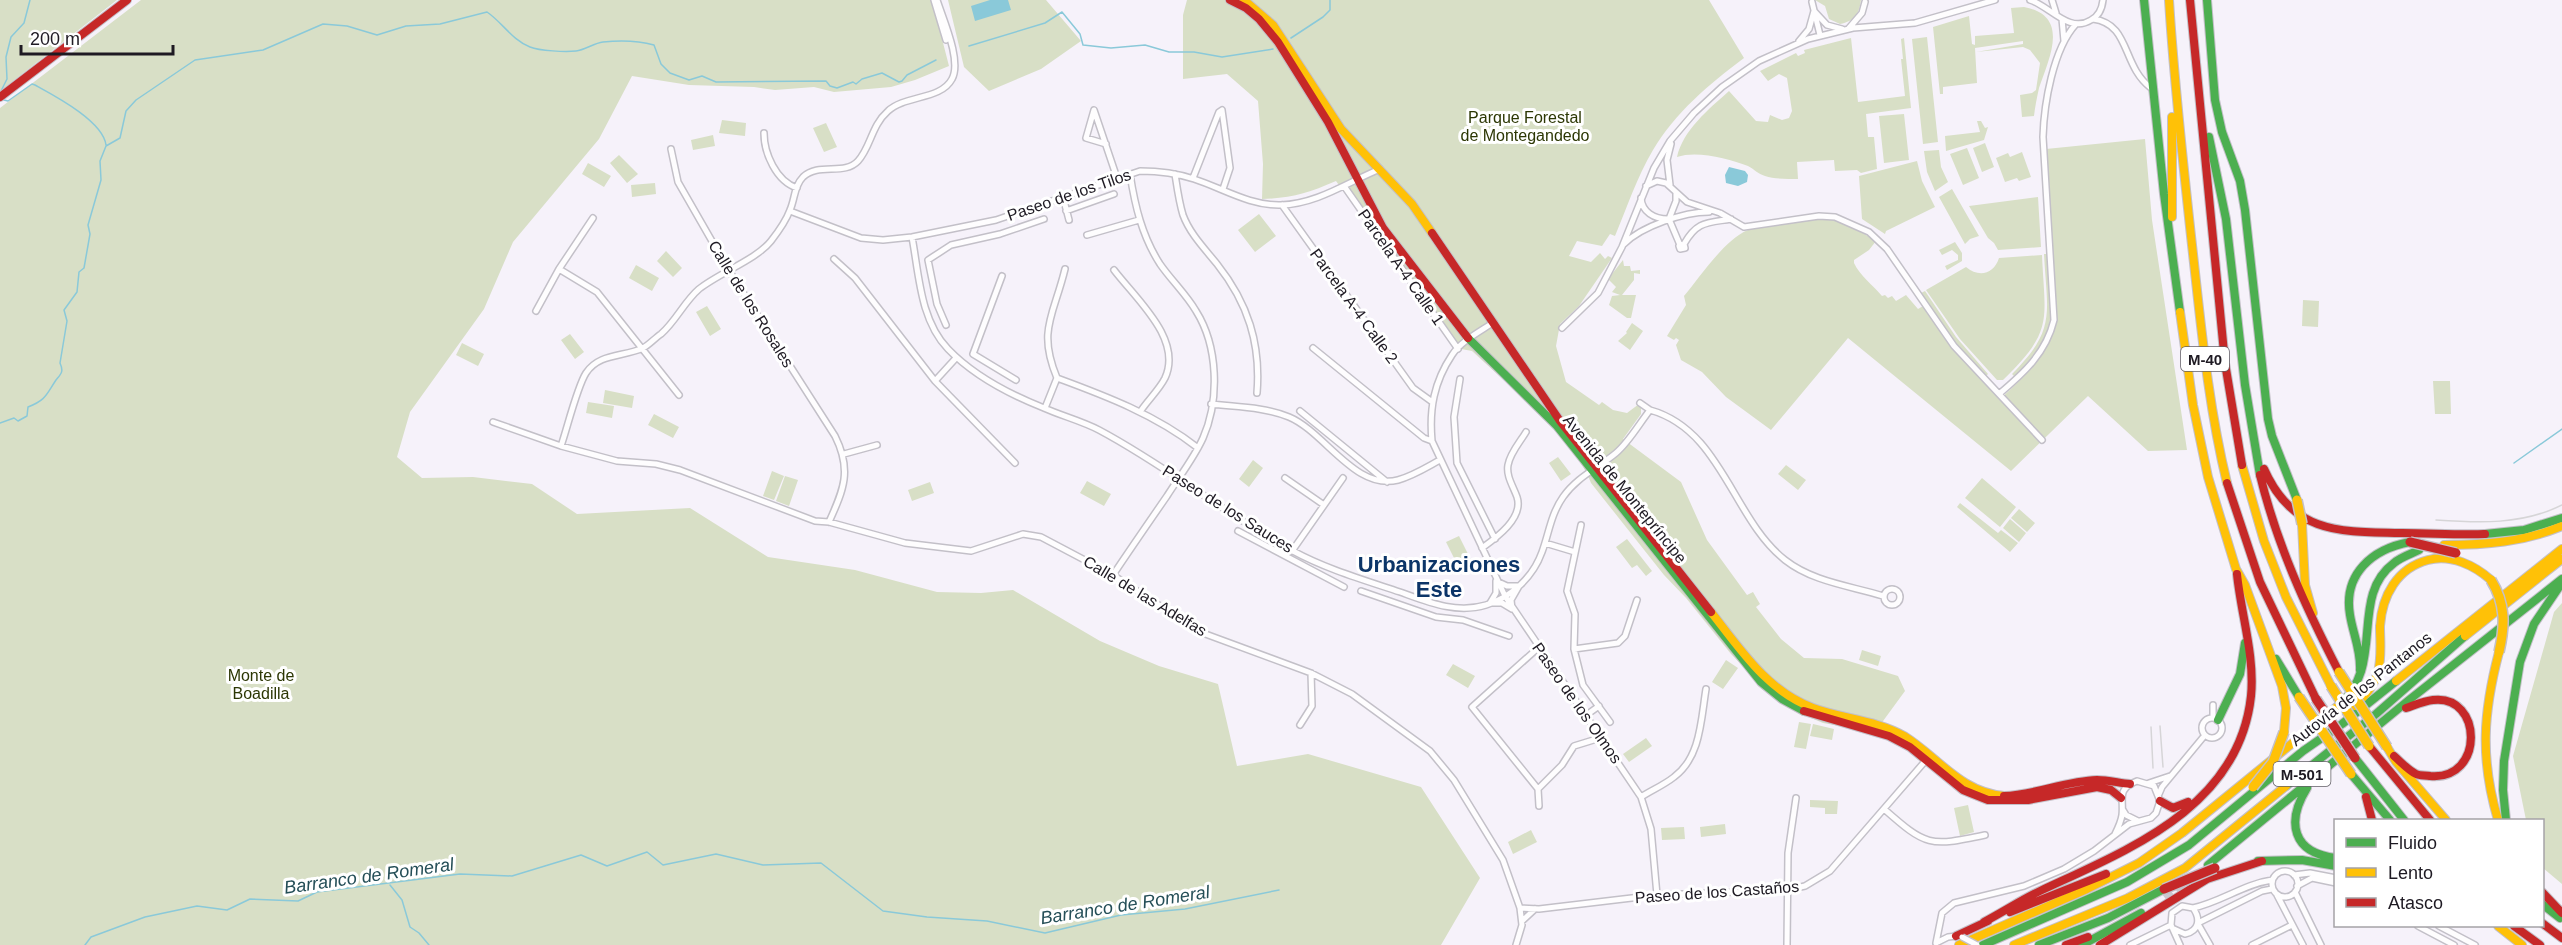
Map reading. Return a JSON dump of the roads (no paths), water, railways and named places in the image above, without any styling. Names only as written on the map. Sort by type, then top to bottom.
[{"type":"main road","points":[[0,97],[128,0]]},
{"type":"main road","name":"Avenida de Montepríncipe","points":[[1230,0],[1246,8],[1259,19],[1278,42],[1328,122],[1390,238],[1469,340],[1557,426],[1594,468]]},
{"type":"main road","name":"Avenida de Montepríncipe","points":[[1244,0],[1273,25],[1337,123],[1412,204],[1542,396],[1594,468],[1761,682],[1779,697],[1806,712],[1861,725],[1888,735],[1927,758],[1962,783],[1990,795],[2011,796],[2097,780],[2130,784]]},
{"type":"main road","points":[[1956,939],[2041,890],[2126,852],[2156,834],[2206,791],[2223,772],[2235,752],[2247,722],[2252,677],[2246,632],[2236,569],[2208,477],[2199,434],[2164,194],[2151,88],[2144,0]]},
{"type":"main road","name":"M-40","points":[[2169,0],[2173,73],[2206,367],[2221,460],[2246,549],[2269,606],[2316,699],[2355,758],[2403,819]]},
{"type":"main road","name":"M-40","points":[[2190,0],[2225,363],[2240,453],[2264,541],[2301,629],[2331,687],[2369,746],[2429,819]]},
{"type":"main road","points":[[2207,0],[2215,100],[2222,132],[2234,157],[2240,181],[2268,419],[2272,436],[2297,500],[2302,524],[2305,585],[2320,635]]},
{"type":"main road","points":[[2172,243],[2173,136],[2170,92],[2173,73]]},
{"type":"main road","points":[[2197,73],[2227,228],[2254,440],[2265,494],[2277,535],[2305,607],[2339,672],[2394,756],[2411,771],[2420,775],[2443,776],[2462,765],[2473,744],[2470,722],[2458,706],[2447,700],[2435,698],[2421,700],[2396,712]]},
{"type":"main road","points":[[2254,440],[2258,444],[2267,477],[2280,499],[2295,514],[2326,528],[2354,532],[2489,534],[2534,528],[2562,518]]},
{"type":"main road","points":[[2444,545],[2493,544],[2513,541],[2562,526]]},
{"type":"main road","points":[[2331,711],[2348,694],[2360,670],[2360,650],[2349,614],[2349,602],[2354,577],[2361,566],[2376,552],[2386,547],[2410,542],[2456,553],[2477,563],[2491,580],[2503,603],[2505,621],[2499,652],[2489,684],[2484,732],[2485,772],[2498,819]]},
{"type":"main road","name":"Autovía de los Pantanos","points":[[1983,945],[2127,882],[2189,844],[2303,751],[2342,724],[2562,549]]},
{"type":"main road","points":[[1956,939],[2087,889],[2139,863],[2182,833],[2331,711],[2357,687],[2363,674],[2367,658],[2368,609],[2371,594],[2379,578],[2398,559],[2419,550]]},
{"type":"main road","points":[[2303,751],[2363,699],[2372,685],[2379,666],[2383,603],[2393,583],[2401,574],[2412,566],[2435,559],[2462,561],[2483,572]]},
{"type":"main road","name":"Autovía de los Pantanos","points":[[2014,945],[2128,898],[2185,868],[2376,714],[2443,654],[2562,559]]},
{"type":"main road","points":[[2228,814],[2273,762],[2284,732],[2286,708],[2271,652],[2245,585],[2236,569]]},
{"type":"main road","points":[[2038,945],[2164,893],[2212,867],[2396,712],[2562,581]]},
{"type":"main road","points":[[2506,819],[2502,799],[2502,771],[2520,664],[2527,640],[2540,612],[2562,581]]},
{"type":"main road","points":[[2215,719],[2240,674],[2246,632]]},
{"type":"main road","points":[[2271,652],[2350,774],[2389,819]]},
{"type":"main road","points":[[2394,756],[2396,762],[2445,819]]},
{"type":"main road","name":"Avenida de Montepríncipe","points":[[1927,758],[1958,788],[1970,795],[1988,800],[2012,802],[2097,787],[2111,790],[2121,798]]},
{"type":"main road","points":[[2313,780],[2298,799],[2295,808],[2295,830],[2300,842],[2308,850],[2318,856],[2334,858]]},
{"type":"main road","points":[[2160,798],[2173,808],[2182,806],[2206,791]]},
{"type":"main road","points":[[2364,792],[2371,808],[2372,819]]},
{"type":"main road","points":[[2212,867],[2262,861],[2302,860],[2334,866]]},
{"type":"main road","points":[[2100,945],[2207,879],[2262,861]]},
{"type":"main road","points":[[1984,922],[2139,863]]},
{"type":"main road","points":[[2082,945],[2126,921],[2164,893]]},
{"type":"main road","points":[[2544,894],[2562,913]]},
{"type":"main road","points":[[2544,906],[2562,919]]},
{"type":"main road","points":[[2066,945],[2126,921]]},
{"type":"main road","points":[[2544,924],[2562,938]]},
{"type":"main road","points":[[2498,927],[2522,945]]},
{"type":"main road","points":[[2515,927],[2540,945]]},
{"type":"street","points":[[561,446],[586,374],[597,362],[642,348],[663,332],[698,290],[768,244],[790,210],[796,188],[805,175],[812,171],[853,165],[861,156],[878,122],[891,108],[941,90],[951,81],[955,72],[955,64],[936,0]]},
{"type":"street","points":[[1562,328],[1598,293],[1622,247],[1641,196],[1657,162],[1678,132],[1703,103],[1722,87],[1758,62],[1798,42],[1845,29],[1908,24],[1995,0]]},
{"type":"street","points":[[2030,0],[2062,19],[2076,24]]},
{"type":"street","points":[[2052,0],[2057,14]]},
{"type":"street","points":[[2093,19],[2099,13],[2103,0]]},
{"type":"street","points":[[1812,2],[1820,35]]},
{"type":"street","points":[[1845,29],[1863,13],[1865,2]]},
{"type":"street","points":[[1814,11],[1827,25],[1845,29]]},
{"type":"street","points":[[1798,42],[1809,29],[1814,11]]},
{"type":"street","points":[[2062,19],[2063,46]]},
{"type":"street","points":[[1999,394],[2015,381],[2040,354],[2054,320],[2043,117],[2047,90],[2069,32],[2076,24],[2093,19],[2106,21],[2117,30],[2132,66],[2151,88]]},
{"type":"street","points":[[1106,144],[1086,138],[1094,110],[1106,144],[1117,178]]},
{"type":"street","points":[[1193,178],[1219,112],[1222,110],[1230,168],[1223,189]]},
{"type":"street","points":[[1678,132],[1669,149],[1667,160],[1670,185],[1675,192],[1687,202],[1716,212],[1741,226],[1828,216],[1869,232],[1887,249],[1954,346],[2042,440]]},
{"type":"street","points":[[764,133],[768,155],[778,173],[786,183],[796,188]]},
{"type":"street","name":"Calle de los Rosales","points":[[671,149],[678,182],[728,269],[835,436],[844,454],[846,468],[842,493],[829,522]]},
{"type":"street","name":"Paseo de los Tilos","points":[[790,210],[861,238],[883,240],[912,237],[996,220],[1140,171],[1162,171],[1193,178],[1251,201],[1282,205],[1314,199],[1380,169]]},
{"type":"street","points":[[1113,575],[1204,436],[1211,404],[1215,359],[1206,326],[1195,308],[1160,264],[1145,236],[1139,220],[1130,174]]},
{"type":"street","points":[[1175,174],[1181,206],[1188,225],[1231,282],[1246,310],[1257,347],[1259,368],[1257,393]]},
{"type":"street","points":[[1645,188],[1657,181],[1670,185]]},
{"type":"street","name":"Parcela A-4 Calle 1","points":[[1344,186],[1458,349]]},
{"type":"street","points":[[1669,219],[1676,201],[1675,192]]},
{"type":"street","points":[[1066,211],[1114,194]]},
{"type":"street","points":[[1641,196],[1644,210],[1669,219],[1682,244],[1699,226],[1708,222],[1731,219]]},
{"type":"street","points":[[1063,197],[1069,220]]},
{"type":"street","name":"Parcela A-4 Calle 2","points":[[1282,205],[1413,388],[1431,401]]},
{"type":"street","points":[[1656,216],[1668,214],[1673,210]]},
{"type":"street","points":[[1622,247],[1638,233],[1669,219],[1684,214],[1716,212]]},
{"type":"street","points":[[536,312],[559,269],[593,218]]},
{"type":"street","points":[[946,325],[937,304],[928,260],[951,245],[1000,234],[1044,219]]},
{"type":"street","points":[[996,220],[1000,234]]},
{"type":"street","points":[[1087,235],[1139,220]]},
{"type":"street","name":"Paseo de los Sauces","points":[[912,237],[925,308],[943,344],[963,364],[1000,387],[1044,408],[1098,429],[1179,477],[1248,524],[1292,550],[1330,567],[1452,608],[1464,609],[1490,603],[1519,586],[1536,564],[1545,543],[1551,519],[1563,496],[1594,468],[1619,450],[1650,410]]},
{"type":"street","points":[[834,259],[855,278],[934,381],[1015,463]]},
{"type":"street","points":[[559,269],[597,292],[679,395]]},
{"type":"street","points":[[1044,408],[1057,378],[1047,352],[1048,322],[1058,299],[1065,269]]},
{"type":"street","points":[[1114,270],[1165,336],[1168,345],[1169,363],[1166,376],[1140,412]]},
{"type":"street","points":[[963,364],[973,354],[1002,276]]},
{"type":"street","points":[[925,308],[937,304]]},
{"type":"street","name":"Paseo de los Olmos","points":[[1494,322],[1452,354],[1431,401],[1432,441],[1504,596],[1641,797],[1651,829],[1657,895]]},
{"type":"street","points":[[1313,348],[1424,438],[1432,441]]},
{"type":"street","points":[[973,354],[1016,380]]},
{"type":"street","points":[[934,381],[956,358]]},
{"type":"street","points":[[1057,378],[1102,394],[1140,412],[1176,431],[1198,448]]},
{"type":"street","points":[[1460,379],[1454,417],[1458,463],[1495,539]]},
{"type":"street","points":[[1640,402],[1683,428],[1705,449],[1723,472],[1768,542],[1786,560],[1813,576],[1884,596]]},
{"type":"street","points":[[1211,404],[1265,410],[1291,418],[1313,433],[1358,472],[1376,480],[1387,482],[1401,479],[1440,460]]},
{"type":"street","points":[[1300,411],[1387,482]]},
{"type":"street","name":"Calle de las Adelfas","points":[[493,422],[561,446],[617,461],[656,464],[680,470],[815,521],[829,522],[905,543],[971,551],[1023,534],[1041,537],[1113,575],[1200,632],[1311,673],[1352,694],[1430,751],[1454,780],[1503,860],[1520,908],[1522,921],[1516,945]]},
{"type":"street","points":[[1482,548],[1501,535],[1517,510],[1518,500],[1508,475],[1508,466],[1511,456],[1526,432]]},
{"type":"street","points":[[844,454],[877,445]]},
{"type":"street","points":[[1286,478],[1324,505]]},
{"type":"street","points":[[1292,550],[1342,478]]},
{"type":"street","points":[[1248,524],[1240,532],[1344,587]]},
{"type":"street","points":[[1581,525],[1567,591],[1575,614],[1574,649],[1582,685],[1610,722]]},
{"type":"street","points":[[1545,543],[1575,552]]},
{"type":"street","points":[[1325,578],[1330,567]]},
{"type":"street","points":[[1490,603],[1496,593],[1496,580],[1507,586],[1519,586],[1511,600],[1512,609]]},
{"type":"street","points":[[1361,591],[1437,617],[1453,618],[1509,636]]},
{"type":"street","points":[[1574,649],[1618,643],[1624,636],[1636,600]]},
{"type":"street","points":[[1490,603],[1502,603],[1512,609]]},
{"type":"street","points":[[1452,608],[1453,618]]},
{"type":"street","points":[[1538,648],[1472,707],[1538,789],[1539,806]]},
{"type":"street","points":[[1300,725],[1312,706],[1311,673]]},
{"type":"street","points":[[1641,797],[1674,777],[1686,766],[1695,749],[1706,689]]},
{"type":"street","points":[[2205,735],[2210,737],[2219,734],[2221,729],[2215,719],[2213,705]]},
{"type":"street","points":[[1585,716],[1599,706]]},
{"type":"street","points":[[2205,735],[2203,723],[2215,719]]},
{"type":"street","points":[[1956,939],[1935,944],[1942,913],[1954,903],[2024,886],[2048,877],[2081,860],[2129,824],[2151,818],[2156,813],[2163,787],[2205,735]]},
{"type":"street","points":[[1538,789],[1562,765],[1574,746],[1600,738]]},
{"type":"street","name":"Paseo de los Castaños","points":[[1520,908],[1535,909],[1657,895],[1787,890],[1805,886],[1830,871],[1927,758]]},
{"type":"street","points":[[2115,834],[2122,819],[2121,798],[2130,784],[2158,782],[2176,772]]},
{"type":"street","points":[[2150,783],[2160,798]]},
{"type":"street","points":[[1787,945],[1788,853],[1796,798]]},
{"type":"street","points":[[1884,809],[1913,834],[1932,843],[1954,842],[1985,835]]},
{"type":"street","points":[[2123,810],[2126,815],[2138,821]]},
{"type":"street","points":[[2180,945],[2173,927],[2172,913],[2176,908],[2210,905],[2251,884],[2272,880],[2282,871],[2294,875],[2310,873],[2334,878]]},
{"type":"street","points":[[2294,875],[2296,889],[2321,945]]},
{"type":"street","points":[[2277,895],[2284,897],[2312,879],[2334,883]]},
{"type":"street","points":[[2272,880],[2272,888],[2303,945]]},
{"type":"street","points":[[2173,927],[2179,932],[2190,933],[2198,924],[2272,888]]},
{"type":"street","points":[[2193,908],[2198,915],[2198,924],[2210,945]]},
{"type":"street","points":[[1522,921],[1535,909]]},
{"type":"street","points":[[2252,945],[2292,925]]},
{"type":"street","points":[[2130,945],[2173,927]]},
{"type":"street","points":[[2420,927],[2450,944],[2454,933]]},
{"type":"street","points":[[2441,927],[2475,945]]},
{"type":"street","points":[[1939,928],[1956,939],[1977,945]]},
{"type":"water","points":[[990,0],[1008,0],[1011,10],[975,21],[971,6]]},
{"type":"water","points":[[1729,167],[1745,171],[1748,175],[1747,182],[1738,186],[1726,183],[1725,175]]},
{"type":"waterway","points":[[1,91],[7,79],[6,57],[11,37],[24,23],[30,0]]},
{"type":"waterway","points":[[1291,38],[1323,17],[1330,10],[1330,0]]},
{"type":"waterway","points":[[0,423],[14,418],[18,421],[27,416],[28,407],[45,396],[61,373],[60,363],[67,321],[64,310],[77,292],[79,272],[84,268],[90,234],[88,225],[101,180],[100,161],[106,146],[120,138],[126,111],[136,100],[195,60],[263,50],[323,24],[347,26],[377,35],[406,26],[440,24],[487,12],[518,40],[530,47],[540,49],[576,51],[600,43],[616,41],[635,41],[654,45],[661,64],[670,73],[689,80],[702,76],[716,82],[826,81],[830,86],[837,88],[853,82],[856,84],[862,79],[882,73],[899,82],[907,75],[936,60]]},
{"type":"waterway","points":[[969,46],[1045,23],[1062,12],[1080,34],[1083,45],[1111,48],[1145,45],[1169,52],[1194,52],[1222,57],[1273,49]]},
{"type":"waterway","points":[[4,100],[8,101],[32,84],[35,85],[87,118],[103,136],[106,145]]},
{"type":"waterway","points":[[2514,463],[2562,429]]},
{"type":"waterway","name":"Barranco de Romeral","points":[[85,945],[91,937],[145,917],[197,906],[227,910],[250,899],[298,901],[317,892],[460,874],[512,876],[581,855],[607,866],[647,852],[663,865],[716,854],[763,865],[821,863],[883,911],[987,921],[1045,933],[1121,915],[1185,909],[1279,890]]},
{"type":"waterway","points":[[390,885],[402,900],[410,927],[419,933],[429,945]]},
{"type":"tunnel","points":[[2165,898],[2187,881]]},
{"type":"tram line","points":[[2436,520],[2500,521],[2547,512],[2562,505]]},
{"type":"tram line","points":[[2160,726],[2163,767]]},
{"type":"tram line","points":[[2151,727],[2153,768]]},
{"type":"district","name":"Urbanizaciones Este","points":[[1439,576]]},
{"type":"park label","name":"Parque Forestal de Montegandedo","points":[[1524,126]]},
{"type":"park label","name":"Monte de Boadilla","points":[[261,684]]}]
